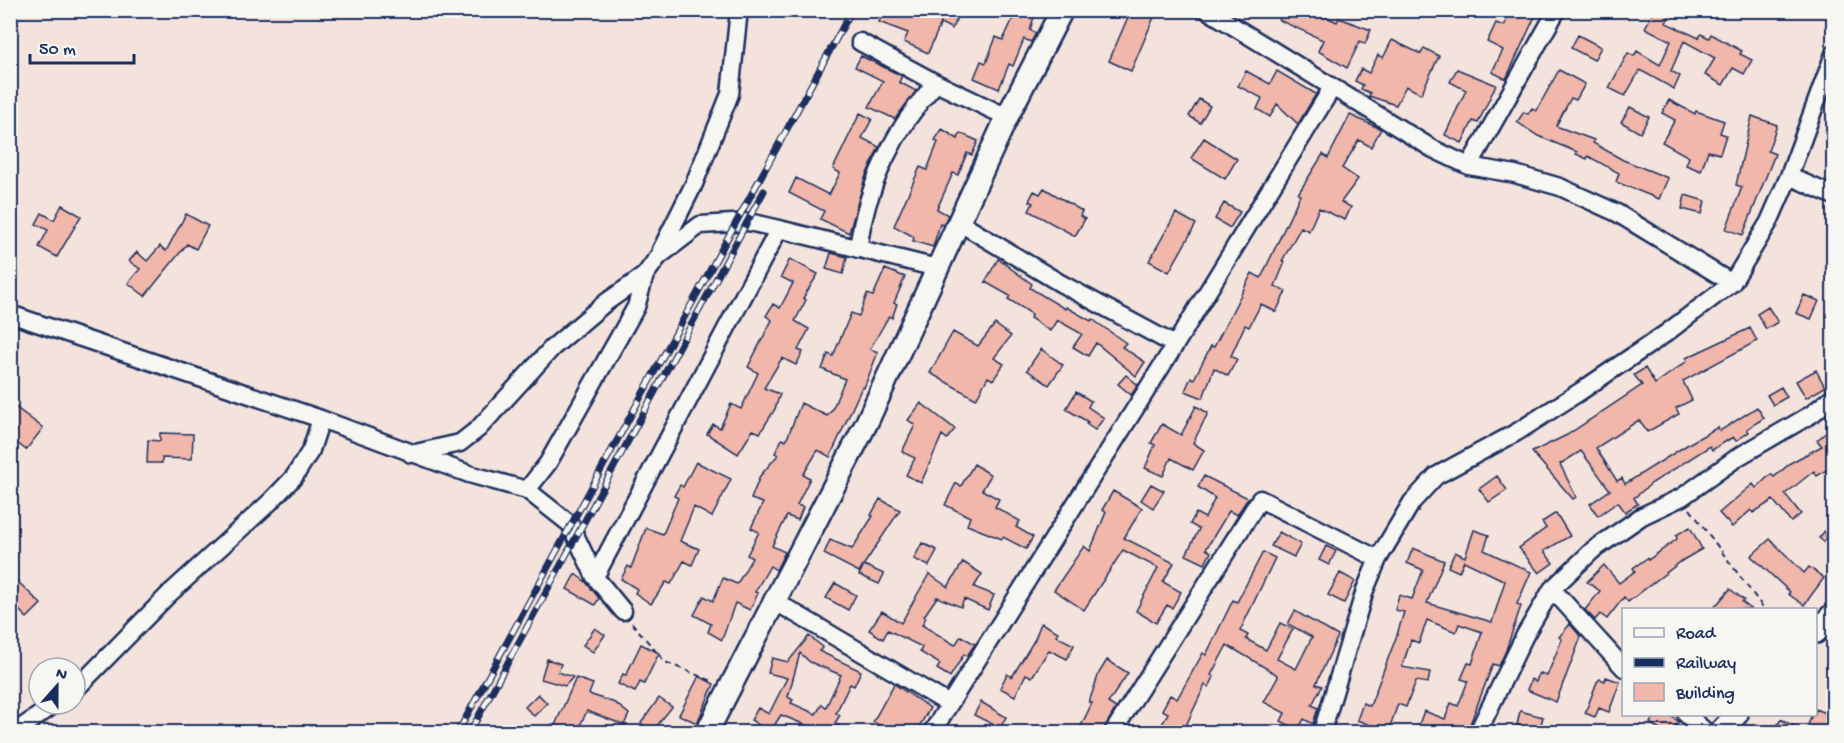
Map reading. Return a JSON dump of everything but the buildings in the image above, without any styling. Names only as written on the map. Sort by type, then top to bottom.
[{"type":"street","points":[[527,490],[549,463],[636,307],[645,275],[658,256],[694,184],[730,94],[739,10]]},
{"type":"street","points":[[707,732],[867,422],[1007,117],[1062,10]]},
{"type":"street","points":[[1207,10],[1398,129],[1469,166],[1515,174],[1560,187],[1617,213],[1732,283]]},
{"type":"street","points":[[1469,166],[1557,10]]},
{"type":"street","points":[[860,42],[936,83],[1007,117]]},
{"type":"street","points":[[1322,732],[1365,590],[1378,559],[1412,502],[1436,476],[1517,432],[1581,391],[1665,334],[1732,283],[1753,251],[1789,176],[1833,54]]},
{"type":"street","points":[[858,249],[862,219],[879,170],[904,124],[936,83]]},
{"type":"street","points":[[932,732],[1175,345],[1332,88]]},
{"type":"street","points":[[1789,176],[1833,196]]},
{"type":"street","points":[[658,256],[700,225],[749,222],[937,268]]},
{"type":"street","points":[[960,223],[1060,283],[1175,345]]},
{"type":"street","points":[[595,576],[779,229]]},
{"type":"street","points":[[411,454],[460,443],[478,429],[552,348],[605,303],[645,275]]},
{"type":"street","points":[[10,314],[321,419],[469,474],[527,490],[570,524],[595,576],[623,611]]},
{"type":"street","points":[[1478,732],[1525,635],[1552,588],[1593,550],[1642,516],[1682,497],[1738,457],[1812,414],[1833,396]]},
{"type":"street","points":[[87,678],[168,595],[270,502],[294,477],[311,450],[321,419]]},
{"type":"street","points":[[1113,732],[1260,499],[1378,559]]},
{"type":"street","points":[[1552,588],[1622,667]]},
{"type":"street","points":[[776,602],[949,704]]},
{"type":"street","points":[[1817,630],[1833,613]]},
{"type":"street","points":[[15,732],[38,716]]},
{"type":"street","points":[[1690,716],[1718,732],[1735,716]]},
{"type":"path","points":[[1682,497],[1764,608]]},
{"type":"path","points":[[623,611],[665,662],[728,689]]},
{"type":"railway","points":[[458,732],[852,10]]},
{"type":"railway","points":[[470,732],[764,191]]}]
